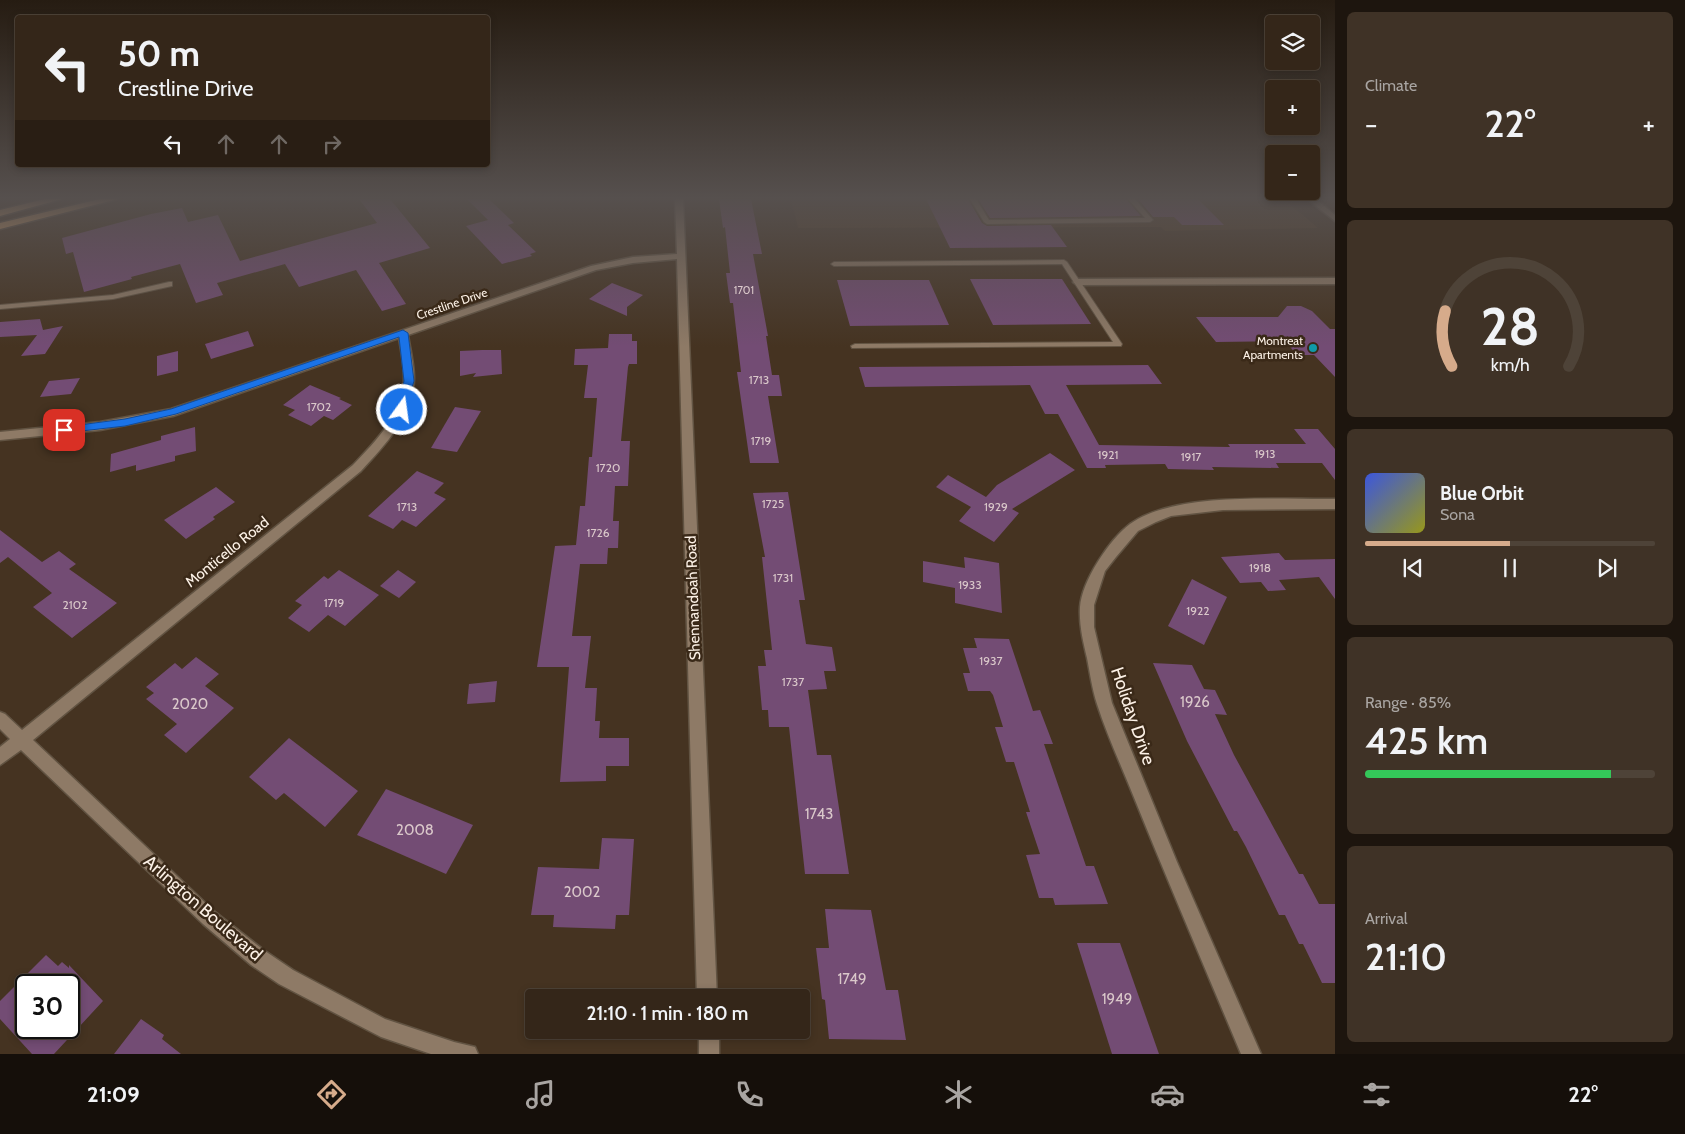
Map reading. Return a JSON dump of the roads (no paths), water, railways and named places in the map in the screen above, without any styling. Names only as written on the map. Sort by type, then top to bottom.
[{"type":"street","name":"Shennandoah Road","points":[[680,248],[685,346],[707,989]]},
{"type":"street","name":"Crestline Drive","points":[[0,436],[100,426],[173,412],[594,268],[632,260],[680,256]]},
{"type":"street","points":[[1077,282],[1335,281]]},
{"type":"street","name":"Monticello Road","points":[[0,757],[357,468],[371,454],[394,424],[407,396],[409,381],[403,333]]},
{"type":"street","name":"Holiday Drive","points":[[1252,1054],[1171,868],[1104,703],[1087,627],[1087,605],[1092,586],[1100,568],[1134,528],[1152,518],[1178,510],[1223,504],[1335,504]]},
{"type":"street","name":"Arlington Boulevard","points":[[0,719],[209,918],[258,958],[286,977],[381,1027],[454,1052],[468,1054]]},
{"type":"street","points":[[708,1039],[709,1054]]},
{"type":"lane","points":[[834,264],[1064,262],[1118,344],[855,346]]},
{"type":"lane","points":[[0,307],[113,297],[169,284]]},
{"type":"place","name":"Montreat Apartments","points":[[1313,348]]}]
